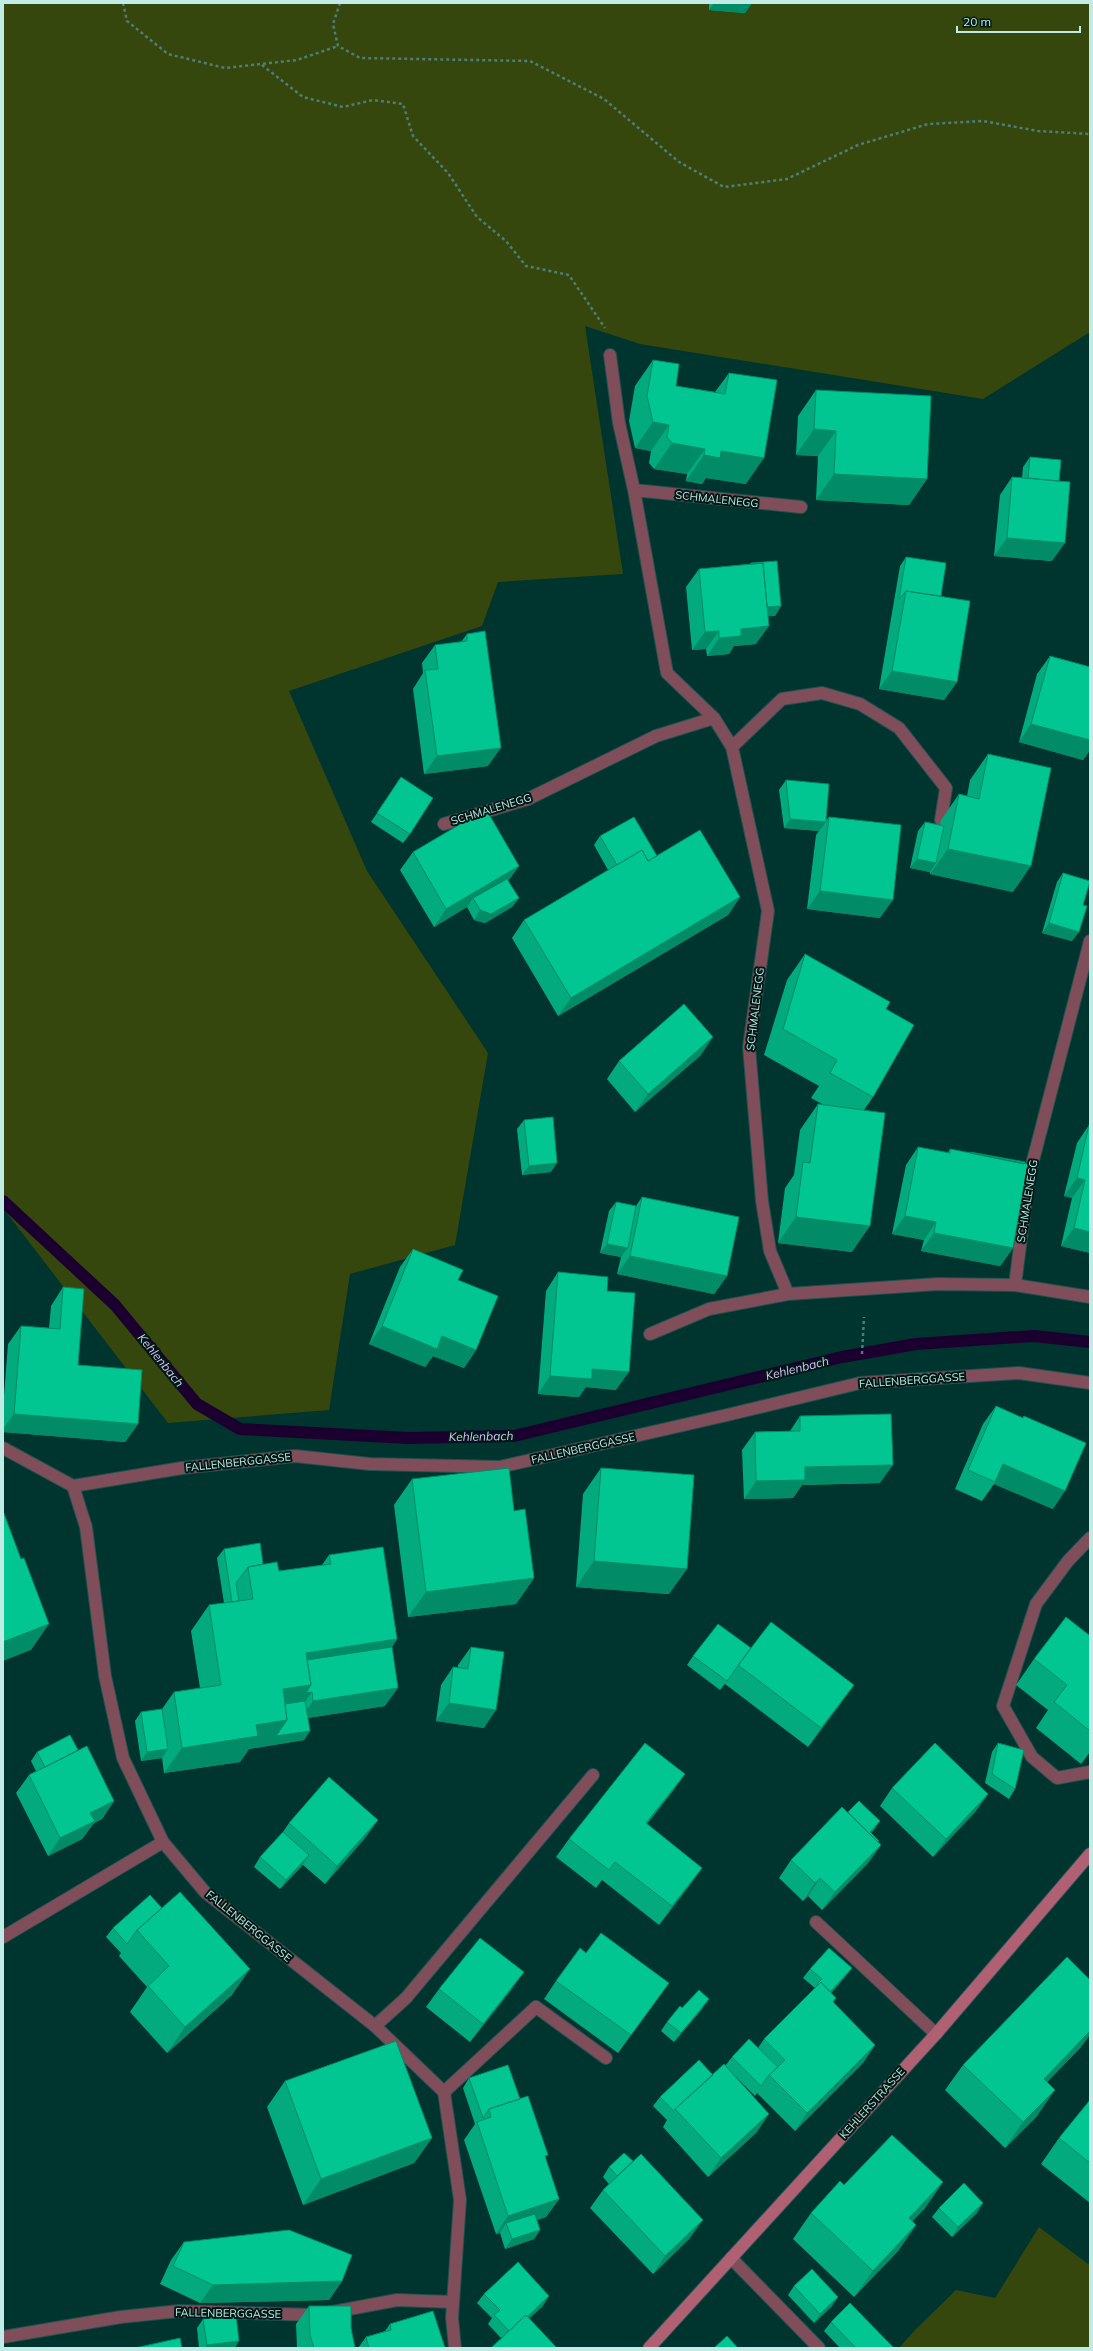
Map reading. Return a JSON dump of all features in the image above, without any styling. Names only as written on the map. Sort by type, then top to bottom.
[{"type":"street","name":"SCHMALENEGG","points":[[610,355],[619,423],[634,490],[667,673],[714,718],[732,747],[768,911],[749,1047],[762,1201],[770,1251],[788,1294]]},
{"type":"street","name":"SCHMALENEGG","points":[[634,490],[801,507]]},
{"type":"street","points":[[732,747],[782,699],[822,693],[860,704],[899,728],[946,788],[941,820]]},
{"type":"street","name":"SCHMALENEGG","points":[[444,824],[528,799],[656,736],[714,718]]},
{"type":"street","name":"SCHMALENEGG","points":[[1015,1285],[1029,1176],[1088,955],[1090,941]]},
{"type":"street","points":[[650,1334],[709,1309],[788,1294],[938,1284],[1015,1285],[1090,1298]]},
{"type":"street","name":"FALLENBERGGASSE","points":[[444,2092],[375,2026],[205,1892],[163,1842],[123,1758],[105,1676],[86,1527],[73,1486],[182,1468],[295,1456],[370,1464],[500,1467],[860,1383],[1019,1373],[1090,1383]]},
{"type":"street","points":[[3,1448],[73,1486]]},
{"type":"street","points":[[1090,1538],[1068,1561],[1036,1604],[1003,1706],[1032,1757],[1057,1778],[1090,1772]]},
{"type":"street","points":[[375,2026],[406,1998],[593,1775]]},
{"type":"street","points":[[3,1937],[163,1842]]},
{"type":"street","name":"KEHLERSTRASSE","points":[[649,2348],[936,2034],[1090,1854]]},
{"type":"street","points":[[816,1922],[936,2034]]},
{"type":"street","points":[[455,2348],[452,2318],[460,2200],[444,2092],[536,2007],[606,2058]]},
{"type":"street","points":[[731,2258],[819,2348]]},
{"type":"street","name":"FALLENBERGGASSE","points":[[3,2337],[121,2317],[179,2311],[317,2314],[397,2300],[453,2302]]},
{"type":"path","points":[[123,3],[127,21],[168,54],[225,68],[297,60],[338,46],[360,58],[530,61],[604,99],[679,162],[724,187],[787,179],[858,145],[928,124],[983,121],[1038,131],[1090,134]]},
{"type":"path","points":[[338,46],[333,24],[340,3]]},
{"type":"path","points":[[262,65],[303,97],[343,107],[373,100],[403,104],[413,136],[448,173],[477,217],[506,241],[526,266],[569,275],[608,332],[610,355]]},
{"type":"green space","points":[[3,3],[1090,3],[1090,332],[983,399],[640,344],[585,326],[623,574],[498,582],[482,626],[289,691],[367,871],[488,1053],[455,1245],[350,1274],[329,1410],[168,1423],[3,1208]]},
{"type":"green space","points":[[1039,2227],[1088,2264],[1090,2262],[1090,2348],[899,2348],[915,2330],[956,2290],[995,2298]]},
{"type":"building","points":[[653,360],[679,364],[676,386],[725,394],[729,373],[777,380],[764,458],[721,451],[720,458],[704,455],[705,449],[672,443],[667,437],[669,425],[653,422],[647,396]]},
{"type":"building","points":[[816,390],[931,396],[927,479],[834,474],[836,431],[814,429]]},
{"type":"building","points":[[1030,457],[1061,460],[1059,481],[1028,478]]},
{"type":"building","points":[[1012,477],[1070,482],[1065,543],[1007,538]]},
{"type":"building","points":[[906,557],[946,563],[941,596],[906,591],[899,599]]},
{"type":"building","points":[[777,561],[781,606],[767,607],[763,563],[751,563]]},
{"type":"building","points":[[763,563],[769,626],[741,629],[741,636],[719,638],[719,631],[705,632],[699,569]]},
{"type":"building","points":[[906,591],[970,601],[957,682],[892,671]]},
{"type":"building","points":[[485,631],[501,748],[437,756],[425,670],[438,669],[435,645],[467,641],[467,634]]},
{"type":"building","points":[[1050,656],[1090,667],[1090,740],[1031,724]]},
{"type":"building","points":[[988,754],[1051,768],[1031,866],[948,849],[959,794],[979,799]]},
{"type":"building","points":[[401,777],[433,798],[410,834],[377,813]]},
{"type":"building","points":[[786,780],[829,784],[826,822],[790,819]]},
{"type":"building","points":[[486,809],[519,866],[446,909],[413,852]]},
{"type":"building","points":[[634,817],[657,856],[648,861],[642,850],[617,865],[600,836]]},
{"type":"building","points":[[829,817],[901,825],[893,900],[820,891]]},
{"type":"building","points":[[925,822],[944,826],[936,863],[917,859]]},
{"type":"building","points":[[700,830],[740,897],[571,998],[524,920],[642,850],[648,861]]},
{"type":"building","points":[[1063,873],[1090,881],[1083,905],[1087,906],[1079,932],[1049,923]]},
{"type":"building","points":[[507,879],[519,898],[491,914],[480,910],[473,898]]},
{"type":"building","points":[[805,954],[890,1002],[886,1009],[914,1025],[873,1097],[830,1073],[837,1060],[783,1029]]},
{"type":"building","points":[[684,1004],[713,1037],[648,1094],[619,1061]]},
{"type":"building","points":[[818,1104],[885,1113],[870,1226],[796,1217],[803,1162],[810,1163]]},
{"type":"building","points":[[553,1117],[557,1163],[529,1166],[524,1120]]},
{"type":"building","points":[[1089,1125],[1090,1232],[1074,1228],[1085,1180],[1077,1178]]},
{"type":"building","points":[[918,1147],[950,1153],[950,1149],[1028,1164],[1013,1248],[934,1233],[936,1222],[905,1216]]},
{"type":"building","points":[[970,1152],[1025,1162],[1024,1164]]},
{"type":"building","points":[[642,1197],[739,1217],[727,1276],[630,1256]]},
{"type":"building","points":[[616,1202],[636,1206],[628,1248],[607,1244]]},
{"type":"building","points":[[413,1249],[463,1270],[458,1280],[498,1296],[476,1350],[442,1336],[437,1349],[382,1326]]},
{"type":"building","points":[[558,1272],[608,1277],[607,1291],[635,1293],[629,1372],[592,1369],[592,1379],[550,1376]]},
{"type":"building","points":[[63,1287],[84,1289],[78,1365],[142,1370],[138,1424],[14,1414],[21,1326],[60,1329]]},
{"type":"building","points":[[996,1406],[1023,1418],[1024,1416],[1086,1443],[1065,1491],[1003,1464],[995,1482],[968,1470]]},
{"type":"building","points":[[891,1414],[893,1465],[805,1467],[805,1480],[756,1481],[755,1432],[800,1431],[800,1416]]},
{"type":"building","points":[[509,1468],[514,1511],[525,1509],[534,1578],[426,1592],[412,1479]]},
{"type":"building","points":[[601,1468],[694,1475],[687,1569],[594,1561]]},
{"type":"building","points":[[3,1511],[21,1559],[24,1558],[49,1624],[3,1642]]},
{"type":"building","points":[[260,1543],[263,1564],[248,1567],[236,1583],[239,1601],[232,1602],[224,1549]]},
{"type":"building","points":[[383,1547],[397,1639],[306,1653],[311,1685],[283,1689],[287,1720],[256,1725],[258,1736],[182,1748],[174,1692],[221,1685],[209,1605],[253,1599],[248,1567],[277,1562],[279,1571],[331,1564],[329,1555]]},
{"type":"building","points":[[1066,1617],[1089,1635],[1090,1634],[1090,1731],[1054,1702],[1067,1685],[1034,1659]]},
{"type":"building","points":[[771,1622],[854,1685],[821,1728],[738,1665]]},
{"type":"building","points":[[718,1624],[751,1648],[727,1681],[693,1656]]},
{"type":"building","points":[[392,1647],[398,1688],[313,1701],[312,1692],[306,1693],[311,1685],[307,1660]]},
{"type":"building","points":[[471,1647],[504,1652],[496,1710],[449,1703],[453,1667],[468,1669]]},
{"type":"building","points":[[305,1701],[310,1731],[276,1736],[287,1720],[285,1704]]},
{"type":"building","points":[[162,1709],[168,1749],[147,1752],[141,1712]]},
{"type":"building","points":[[70,1735],[78,1750],[45,1767],[37,1752]]},
{"type":"building","points":[[645,1743],[685,1774],[646,1823],[702,1868],[672,1906],[615,1862],[609,1870],[569,1839]]},
{"type":"building","points":[[935,1743],[988,1794],[946,1839],[892,1788]]},
{"type":"building","points":[[998,1743],[1024,1750],[1015,1789],[992,1774]]},
{"type":"building","points":[[87,1746],[114,1801],[90,1813],[95,1821],[60,1838],[29,1775]]},
{"type":"building","points":[[329,1777],[378,1820],[337,1866],[289,1823]]},
{"type":"building","points":[[859,1801],[880,1821],[870,1832],[879,1841],[878,1842],[848,1812]]},
{"type":"building","points":[[842,1807],[881,1845],[835,1892],[820,1878],[815,1883],[791,1860]]},
{"type":"building","points":[[283,1832],[309,1855],[286,1880],[260,1857]]},
{"type":"building","points":[[180,1892],[250,1969],[185,2027],[148,1986],[169,1966],[137,1930]]},
{"type":"building","points":[[150,1895],[162,1908],[137,1930],[127,1944],[113,1928]]},
{"type":"building","points":[[601,1933],[669,1983],[631,2035],[556,1981],[580,1948],[586,1953]]},
{"type":"building","points":[[480,1938],[524,1972],[483,2024],[439,1989]]},
{"type":"building","points":[[829,1948],[852,1968],[830,1992],[821,1982],[818,1985],[817,1984],[822,1979],[810,1969]]},
{"type":"building","points":[[1067,1957],[1090,1980],[1090,2031],[1044,2079],[1055,2090],[1023,2122],[963,2065]]},
{"type":"building","points":[[821,1982],[836,1998],[833,2002],[875,2045],[807,2113],[769,2075],[785,2060],[764,2039]]},
{"type":"building","points":[[699,1990],[709,1999],[681,2033],[667,2022],[680,2006],[682,2008]]},
{"type":"building","points":[[749,2039],[778,2067],[769,2075],[761,2086],[732,2057]]},
{"type":"building","points":[[396,2041],[432,2138],[321,2179],[285,2081]]},
{"type":"building","points":[[699,2060],[713,2075],[674,2111],[660,2097]]},
{"type":"building","points":[[724,2064],[769,2114],[721,2158],[675,2109]]},
{"type":"building","points":[[508,2065],[520,2099],[489,2109],[483,2118],[469,2078]]},
{"type":"building","points":[[528,2096],[548,2155],[545,2156],[559,2199],[508,2216],[477,2122],[491,2117],[489,2109]]},
{"type":"building","points":[[1090,2100],[1090,2163],[1059,2138]]},
{"type":"building","points":[[892,2135],[943,2182],[909,2218],[916,2225],[873,2271],[811,2213],[840,2181],[844,2185]]},
{"type":"building","points":[[624,2153],[633,2161],[617,2176],[609,2167]]},
{"type":"building","points":[[641,2154],[703,2220],[665,2256],[603,2190]]},
{"type":"building","points":[[964,2183],[983,2203],[958,2227],[939,2208]]},
{"type":"building","points":[[535,2214],[540,2230],[512,2239],[506,2223]]},
{"type":"building","points":[[289,2230],[352,2255],[342,2281],[213,2285],[173,2266],[184,2242]]},
{"type":"building","points":[[518,2262],[549,2296],[527,2317],[526,2315],[509,2331],[494,2315],[500,2310],[484,2294]]},
{"type":"building","points":[[812,2269],[838,2297],[820,2314],[794,2286]]},
{"type":"building","points":[[850,2303],[894,2348],[856,2348],[831,2322]]},
{"type":"building","points":[[309,2306],[351,2306],[351,2328],[355,2348],[314,2348],[310,2335]]},
{"type":"building","points":[[433,2311],[445,2348],[369,2348],[366,2337],[391,2330],[390,2324]]},
{"type":"building","points":[[236,2315],[239,2341],[207,2345],[203,2319]]},
{"type":"building","points":[[526,2315],[557,2348],[491,2348]]},
{"type":"building","points":[[727,2336],[738,2348],[714,2348]]},
{"type":"building","points":[[180,2338],[182,2348],[135,2348]]},
{"type":"waterway","name":"Kehlenbach","points":[[3,1201],[115,1305],[197,1404],[240,1429],[408,1438],[514,1436],[842,1357],[916,1344],[1034,1336],[1090,1342]]}]
